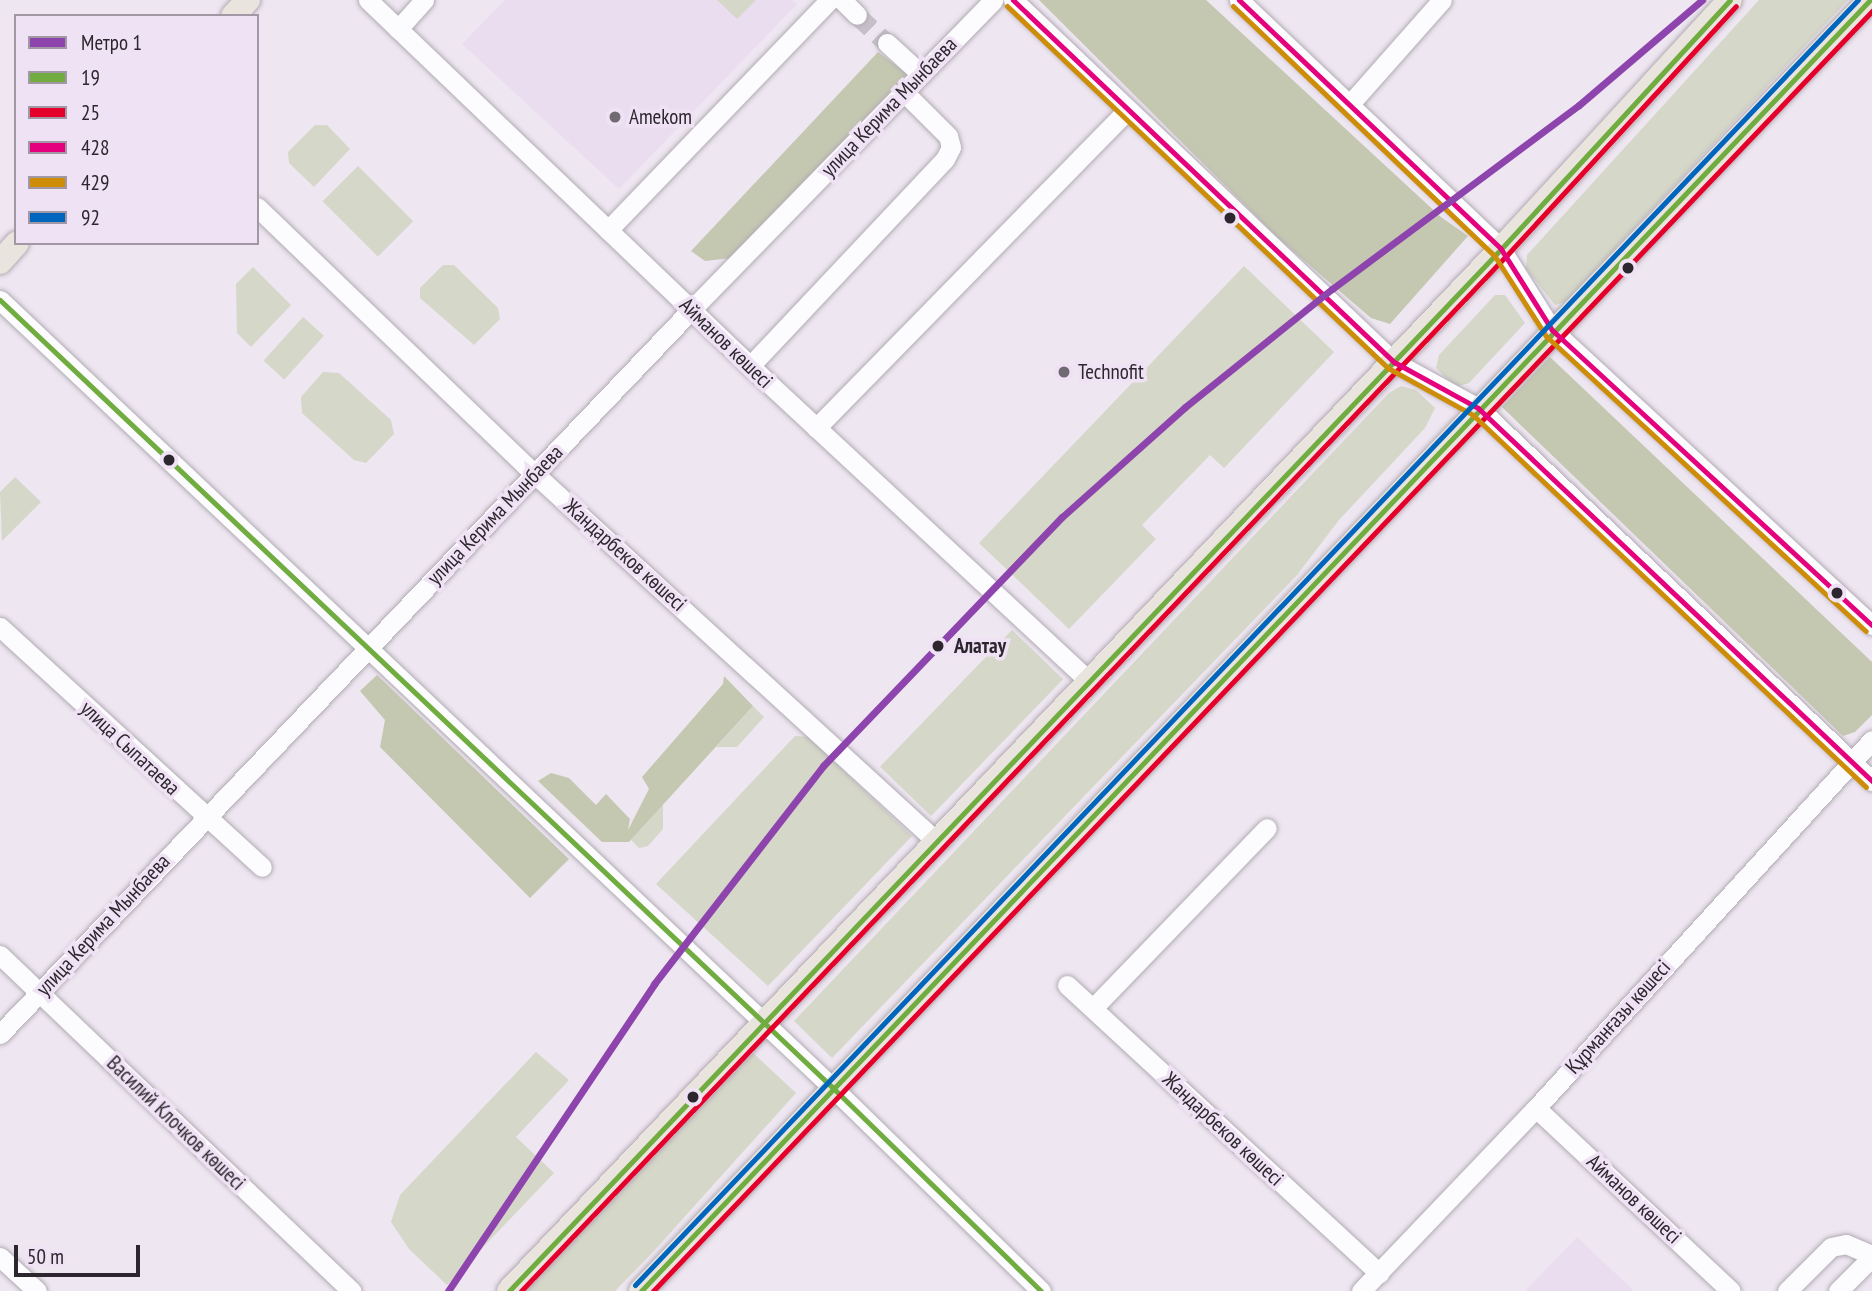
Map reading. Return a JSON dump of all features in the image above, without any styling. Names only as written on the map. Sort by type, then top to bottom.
[{"type":"main road","points":[[235,14],[248,0]]},
{"type":"main road","points":[[509,1291],[1501,249],[1730,0]]},
{"type":"main road","points":[[640,1291],[1552,330],[1870,0]]},
{"type":"main road","points":[[0,262],[15,245]]},
{"type":"street","name":"Айманов көшесі","points":[[368,0],[750,366],[1088,680]]},
{"type":"street","points":[[398,29],[424,0]]},
{"type":"street","points":[[608,230],[829,0]]},
{"type":"street","points":[[842,0],[857,15]]},
{"type":"street","name":"улица Керима Мынбаева","points":[[0,1034],[534,473],[994,0]]},
{"type":"street","points":[[1013,0],[1126,111],[1394,362],[1478,408],[1872,781]]},
{"type":"street","points":[[1239,0],[1501,249],[1552,330],[1872,625]]},
{"type":"street","points":[[1349,105],[1442,0]]},
{"type":"street","points":[[887,43],[921,74]]},
{"type":"street","points":[[750,366],[946,159],[951,147],[948,136],[904,92]]},
{"type":"street","points":[[816,428],[1126,111]]},
{"type":"street","name":"Жандарбеков көшесі","points":[[259,209],[534,473],[936,841]]},
{"type":"street","points":[[0,300],[764,1022],[1041,1291]]},
{"type":"street","name":"улица Сыпатаева","points":[[0,627],[262,867]]},
{"type":"street","name":"Құрманғазы көшесі","points":[[1361,1291],[1536,1108],[1872,740]]},
{"type":"street","points":[[1093,1008],[1267,828]]},
{"type":"street","name":"Василий Клочков көшесі","points":[[0,955],[351,1291]]},
{"type":"street","name":"Жандарбеков көшесі","points":[[1067,985],[1379,1273]]},
{"type":"street","name":"Айманов көшесі","points":[[1536,1108],[1731,1291]]},
{"type":"street","points":[[1787,1291],[1831,1247],[1846,1244],[1872,1256],[1838,1291]]},
{"type":"street","points":[[0,1257],[37,1291]]},
{"type":"shaded area","name":"Amekom","points":[[505,0],[792,0],[797,4],[619,189],[462,44]]},
{"type":"shaded area","points":[[717,0],[756,0],[737,19]]},
{"type":"shaded area","points":[[1759,0],[1848,0],[1565,302],[1555,305],[1526,269],[1527,255]]},
{"type":"shaded area","points":[[315,125],[327,125],[350,149],[314,187],[289,163],[288,152]]},
{"type":"shaded area","points":[[358,166],[413,221],[378,257],[323,201]]},
{"type":"shaded area","points":[[443,265],[454,265],[498,308],[500,319],[474,345],[420,298],[420,288]]},
{"type":"shaded area","points":[[1244,266],[1334,352],[1224,468],[1210,455],[1142,525],[1156,539],[1069,629],[979,543]]},
{"type":"shaded area","points":[[253,267],[291,305],[251,347],[237,333],[236,284]]},
{"type":"shaded area","points":[[1495,295],[1505,295],[1525,323],[1469,383],[1455,387],[1436,368],[1439,355]]},
{"type":"shaded area","points":[[303,317],[324,336],[284,380],[264,361]]},
{"type":"shaded area","points":[[323,372],[339,373],[391,420],[394,434],[366,463],[354,460],[302,413],[301,397]]},
{"type":"shaded area","points":[[1401,386],[1416,390],[1435,408],[1425,428],[1339,520],[1297,575],[832,1058],[794,1021],[1389,393]]},
{"type":"shaded area","points":[[15,477],[41,502],[2,541],[0,492]]},
{"type":"shaded area","points":[[1012,630],[1063,679],[931,816],[880,767]]},
{"type":"shaded area","points":[[753,706],[764,717],[737,747],[716,747]]},
{"type":"shaded area","points":[[795,736],[808,737],[912,836],[768,986],[656,884]]},
{"type":"shaded area","points":[[663,804],[663,829],[648,846],[639,848],[631,840]]},
{"type":"shaded area","points":[[536,1052],[569,1080],[516,1137],[554,1173],[447,1285],[409,1249],[391,1222],[400,1195]]},
{"type":"shaded area","points":[[753,1053],[796,1093],[653,1252],[615,1291],[526,1291]]},
{"type":"shaded area","points":[[1577,1237],[1634,1291],[1525,1291]]},
{"type":"green space","points":[[1039,0],[1206,0],[1441,217],[1468,236],[1390,324],[1371,318],[1278,238]]},
{"type":"green space","points":[[878,52],[907,74],[732,258],[705,261],[691,251]]},
{"type":"green space","points":[[1550,357],[1872,662],[1872,715],[1855,732],[1843,736],[1502,407]]},
{"type":"green space","points":[[377,675],[569,859],[530,898],[380,747],[385,720],[360,691]]},
{"type":"green space","points":[[724,676],[753,706],[629,842],[602,842],[538,781],[551,773],[569,778],[596,805],[606,794],[630,819],[628,830],[649,789],[642,777],[723,684]]},
{"type":"tunnel","points":[[857,15],[887,43]]},
{"type":"metro line","name":"1","points":[[448,1291],[654,984],[823,766],[1062,517],[1185,407],[1332,289],[1579,105],[1702,0]]},
{"type":"transit line","name":"428","points":[[1013,0],[1394,362],[1478,408],[1872,781]]},
{"type":"transit line","name":"428","points":[[1239,0],[1501,249],[1552,330],[1872,625]]},
{"type":"transit line","name":"19","points":[[509,1291],[1501,249],[1730,0]]},
{"type":"transit line","name":"92","points":[[635,1285],[1858,0]]},
{"type":"transit line","name":"19","points":[[641,1291],[1870,0]]},
{"type":"transit line","name":"429","points":[[1007,6],[1388,368],[1473,415],[1866,787]]},
{"type":"transit line","name":"429","points":[[1233,6],[1494,255],[1546,336],[1866,631]]},
{"type":"transit line","name":"25","points":[[521,1291],[1507,255],[1736,6]]},
{"type":"transit line","name":"25","points":[[653,1291],[1872,11]]},
{"type":"transit line","name":"19","points":[[0,300],[832,1087],[1041,1291]]},
{"type":"place","name":"Amekom","points":[[615,117]]},
{"type":"place","name":"Technofit","points":[[1064,372]]},
{"type":"place","name":"Алатау","points":[[938,646]]}]
